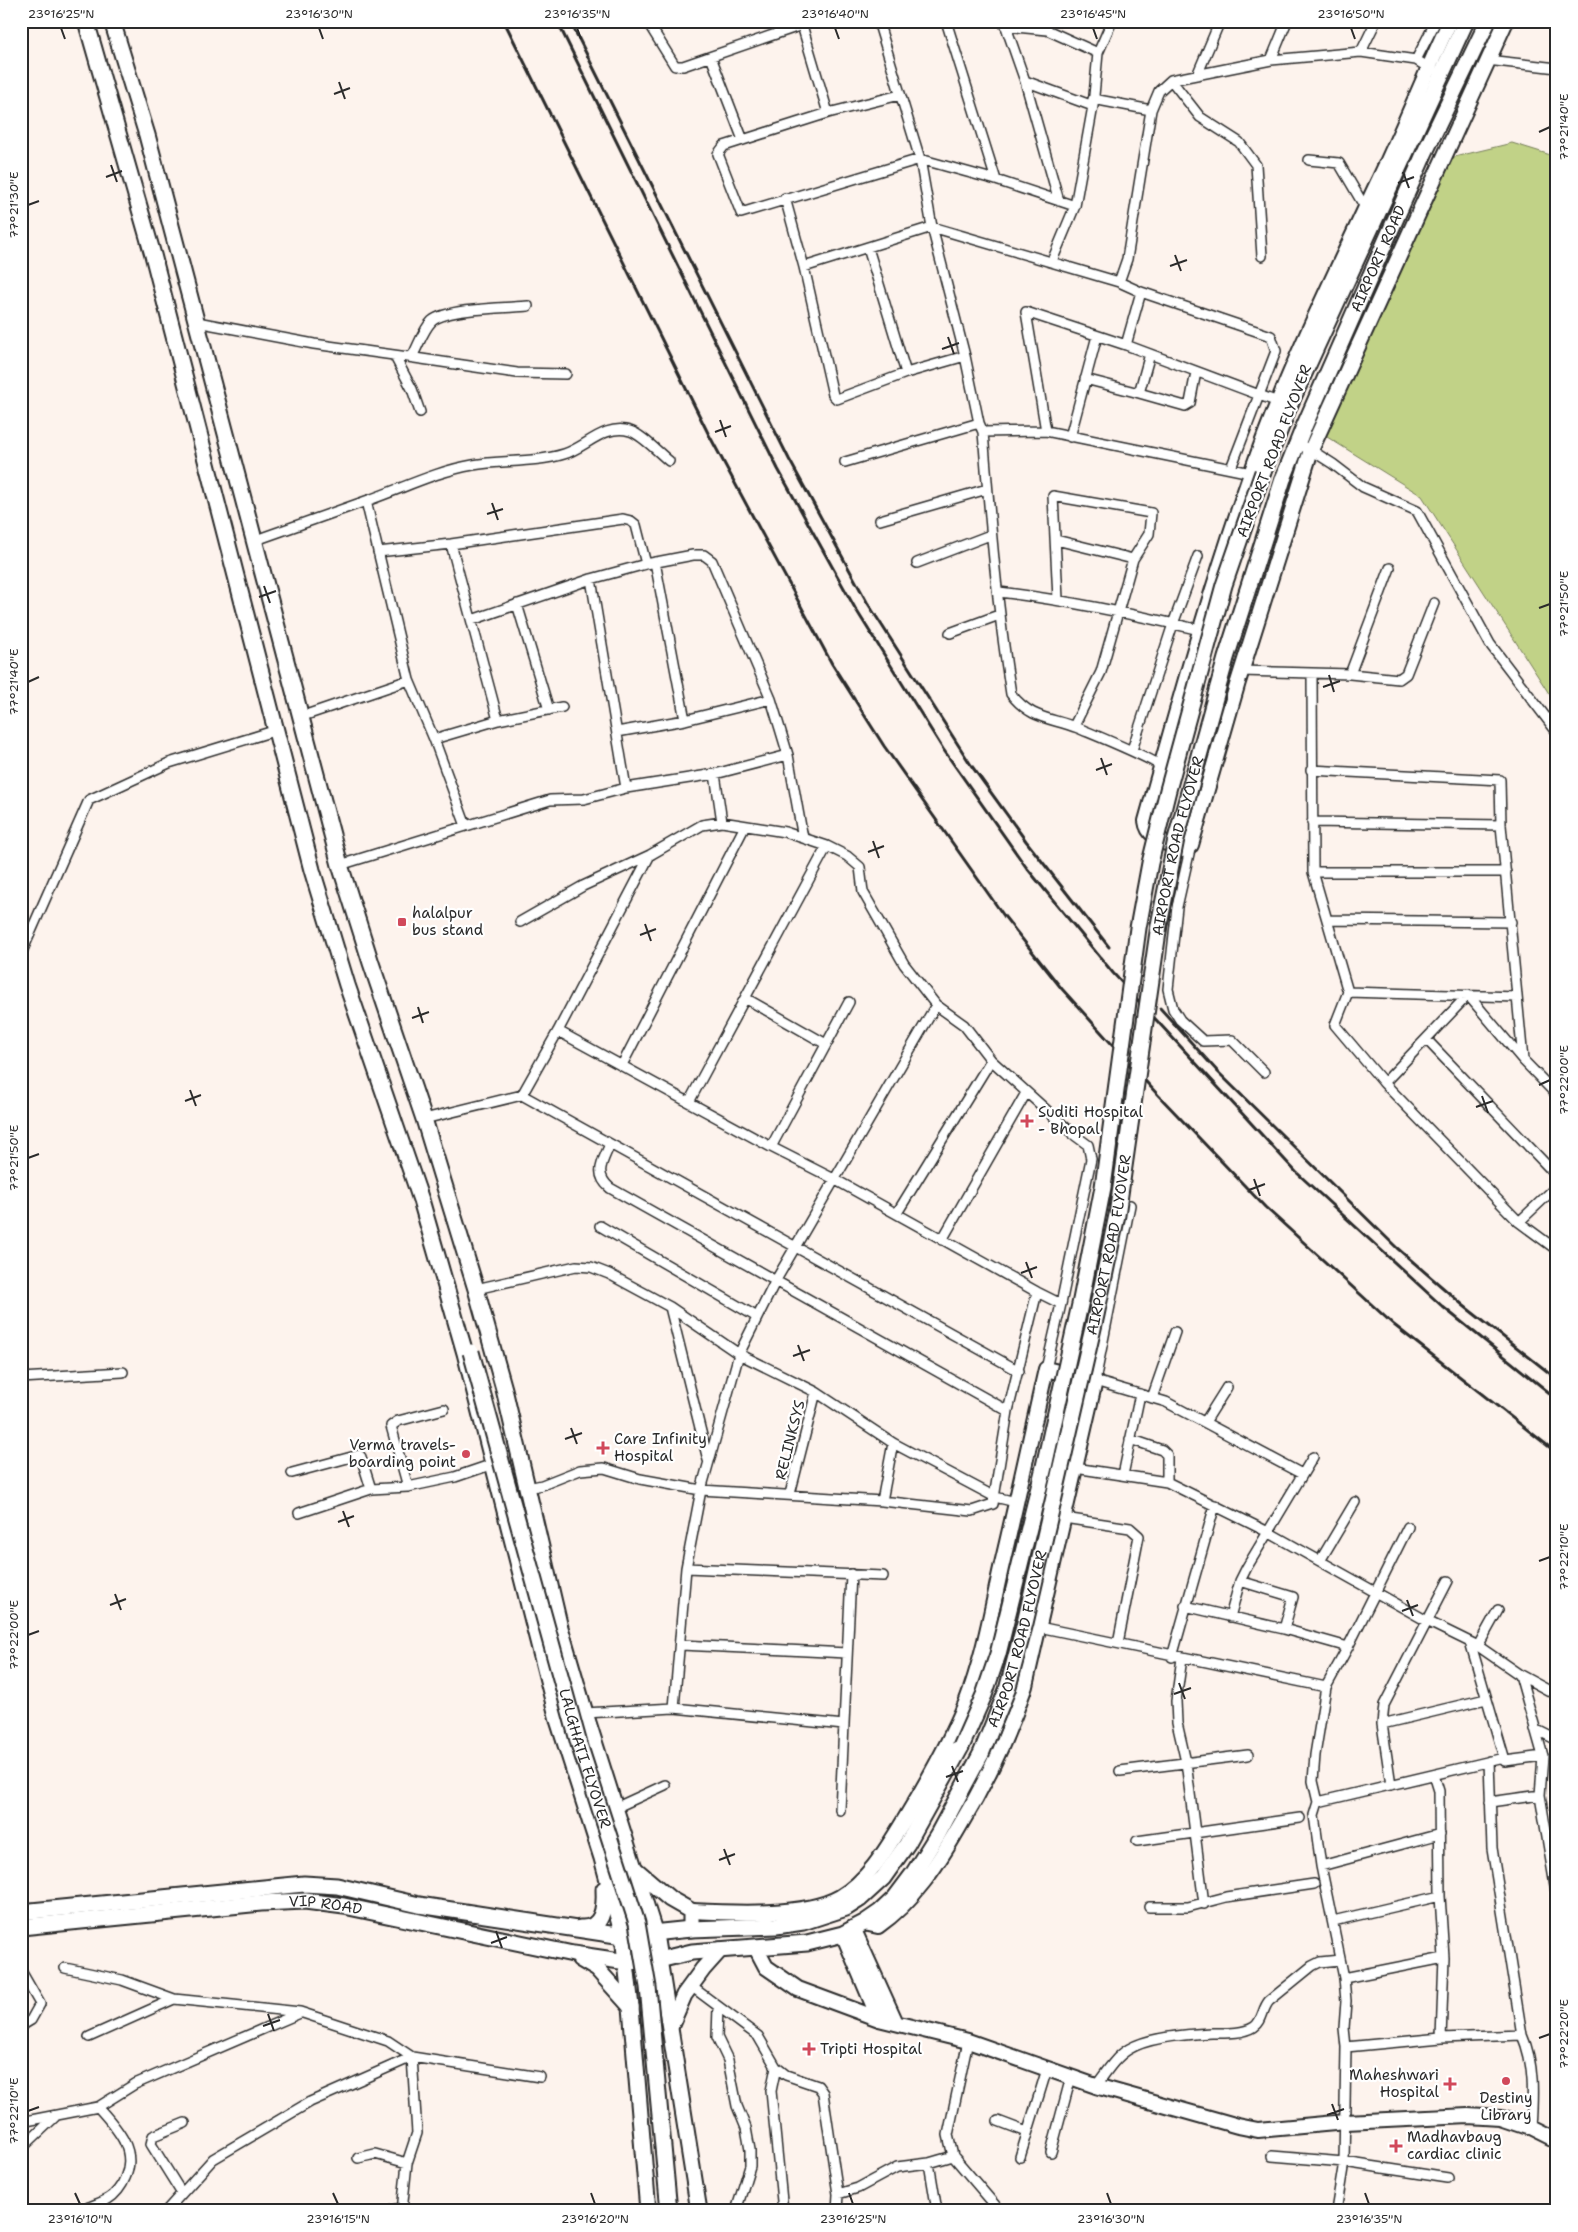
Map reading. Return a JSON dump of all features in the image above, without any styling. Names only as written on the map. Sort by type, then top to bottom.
[{"type":"main road","points":[[86,21],[153,255],[321,902],[347,985],[408,1158],[455,1318],[558,1720],[602,1858],[622,1936],[626,1962],[648,2211]]},
{"type":"main road","points":[[112,21],[147,135],[340,864],[424,1120],[476,1289],[528,1488],[559,1624],[655,1934],[699,2211]]},
{"type":"main road","points":[[1442,74],[1466,21]]},
{"type":"main road","name":"AIRPORT ROAD","points":[[1304,447],[1426,152],[1488,21]]},
{"type":"main road","name":"AIRPORT ROAD FLYOVER","points":[[691,1929],[776,1926],[803,1922],[846,1908],[860,1899],[882,1878],[896,1860],[984,1695],[998,1654],[1043,1471],[1081,1300],[1107,1159],[1138,928],[1150,863],[1224,585],[1257,473],[1290,404],[1338,283],[1442,74]]},
{"type":"main road","name":"AIRPORT ROAD FLYOVER","points":[[853,1928],[880,1912],[895,1898],[913,1874],[942,1826],[981,1754],[1007,1690],[1021,1639],[1096,1315],[1117,1215],[1159,924],[1176,839],[1226,658],[1283,479],[1304,447]]},
{"type":"main road","name":"LALGHATI FLYOVER","points":[[455,1318],[467,1336],[579,1744],[637,1923],[648,1987],[669,2211]]},
{"type":"main road","points":[[541,1925],[586,1929],[598,1922],[605,1908],[602,1858]]},
{"type":"main road","points":[[636,1870],[670,1899],[691,1911],[691,1929]]},
{"type":"main road","name":"VIP ROAD","points":[[21,1912],[304,1884],[337,1886],[419,1905],[622,1936],[691,1929]]},
{"type":"main road","name":"VIP ROAD","points":[[21,1926],[260,1903],[324,1902],[573,1954],[626,1962],[659,1960],[692,1952],[807,1943],[853,1928]]},
{"type":"main road","points":[[671,2026],[684,1995],[720,1950]]},
{"type":"main road","points":[[573,1954],[597,1969],[611,1982],[631,2007]]},
{"type":"street","points":[[647,21],[675,66],[683,66],[711,57],[801,23],[828,113]]},
{"type":"street","points":[[878,21],[920,159],[932,227],[965,356],[979,423],[983,432],[990,535],[999,592],[999,615],[1011,694],[1019,703],[1041,718],[1074,726],[1132,750],[1162,766]]},
{"type":"street","points":[[946,21],[996,180]]},
{"type":"street","points":[[1052,261],[1075,206],[1093,103],[1098,53],[1112,21]]},
{"type":"street","points":[[1198,73],[1220,21]]},
{"type":"street","points":[[1271,60],[1287,21]]},
{"type":"street","points":[[1361,52],[1376,21]]},
{"type":"street","points":[[1191,845],[1182,850],[1151,835],[1146,821],[1212,588],[1257,473],[1289,372],[1338,283],[1422,63],[1436,21]]},
{"type":"street","points":[[1422,63],[1450,21]]},
{"type":"street","points":[[1264,1072],[1232,1040],[1203,1041],[1180,1020],[1169,998],[1169,980],[1177,907],[1191,845],[1304,447],[1506,21]]},
{"type":"street","points":[[1059,201],[1025,81],[1005,24],[1047,30],[1098,53]]},
{"type":"street","points":[[1119,282],[1127,259],[1151,110],[1159,91],[1171,80],[1198,73],[1271,60],[1361,52],[1422,63],[1442,74]]},
{"type":"street","points":[[711,57],[744,140]]},
{"type":"street","points":[[1487,60],[1557,68]]},
{"type":"street","points":[[1171,80],[1200,117],[1239,142],[1256,165],[1262,256]]},
{"type":"street","points":[[1025,81],[1093,103],[1151,110]]},
{"type":"street","points":[[900,94],[828,113],[724,146],[718,154],[741,213],[785,198],[920,159],[996,180],[1075,206]]},
{"type":"street","points":[[1309,160],[1339,163],[1366,209]]},
{"type":"street","points":[[785,198],[804,267],[833,395],[837,399],[906,373],[965,356]]},
{"type":"street","points":[[804,267],[932,227],[1119,282],[1141,292],[1271,336],[1276,351],[1257,395],[1231,468]]},
{"type":"street","points":[[868,248],[906,373]]},
{"type":"street","points":[[1126,345],[1141,292]]},
{"type":"street","points":[[408,357],[416,351],[425,330],[434,320],[444,315],[473,310],[528,306]]},
{"type":"street","points":[[1046,431],[1026,312],[1126,345],[1278,402]]},
{"type":"street","points":[[197,322],[314,344],[517,373],[566,374]]},
{"type":"street","points":[[1070,437],[1096,336]]},
{"type":"street","points":[[1139,393],[1150,354]]},
{"type":"street","points":[[394,355],[412,389],[420,412]]},
{"type":"street","points":[[1085,379],[1184,406],[1190,403],[1196,372]]},
{"type":"street","points":[[845,462],[979,423]]},
{"type":"street","points":[[253,541],[457,468],[475,464],[547,458],[566,454],[581,446],[590,438],[620,430],[631,431],[669,461]]},
{"type":"street","points":[[983,432],[1046,431],[1257,473]]},
{"type":"street","points":[[1304,447],[1363,487],[1417,511],[1490,644],[1557,732]]},
{"type":"street","points":[[880,520],[987,489]]},
{"type":"street","points":[[1058,599],[1053,496],[1151,513],[1149,534],[1133,559],[1101,672],[1074,726]]},
{"type":"street","points":[[366,501],[409,680],[434,739],[466,826]]},
{"type":"street","points":[[378,552],[451,544],[623,519],[631,521],[636,525],[650,563],[685,720]]},
{"type":"street","points":[[918,563],[990,535]]},
{"type":"street","points":[[1056,540],[1133,559]]},
{"type":"street","points":[[451,544],[498,720]]},
{"type":"street","points":[[472,620],[590,579],[650,563],[693,555],[704,555],[712,561],[771,699],[788,755],[804,838]]},
{"type":"street","points":[[1132,750],[1173,624],[1198,556]]},
{"type":"street","points":[[1350,674],[1390,568]]},
{"type":"street","points":[[590,579],[626,788]]},
{"type":"street","points":[[999,592],[1058,599],[1117,610],[1200,630]]},
{"type":"street","points":[[1241,671],[1312,675],[1350,674],[1400,679],[1404,677],[1434,603]]},
{"type":"street","points":[[517,604],[550,710]]},
{"type":"street","points":[[950,633],[999,615]]},
{"type":"street","points":[[1312,675],[1313,872],[1348,992],[1335,1025],[1384,1083],[1519,1222],[1557,1250]]},
{"type":"street","points":[[300,717],[409,680]]},
{"type":"street","points":[[617,732],[685,720],[771,699]]},
{"type":"street","points":[[434,739],[498,720],[562,707]]},
{"type":"street","points":[[21,954],[89,800],[169,763],[277,730]]},
{"type":"street","points":[[340,864],[550,800],[584,799],[626,788],[715,774],[788,755]]},
{"type":"street","points":[[1311,770],[1500,780],[1502,825],[1523,1060]]},
{"type":"street","points":[[715,774],[722,822]]},
{"type":"street","points":[[520,922],[583,886],[650,855],[702,825],[722,822],[785,832],[827,846],[848,856],[860,866],[863,892],[904,964],[936,1005],[964,1025],[991,1060],[1072,1134],[1088,1145],[1091,1159],[1061,1304],[1016,1502],[976,1671],[966,1701],[954,1753],[881,1858],[865,1877],[838,1898],[800,1908],[756,1913],[691,1911]]},
{"type":"street","points":[[1312,822],[1502,825]]},
{"type":"street","points":[[622,1065],[745,826]]},
{"type":"street","points":[[690,1102],[827,846]]},
{"type":"street","points":[[522,1094],[558,1031],[650,855]]},
{"type":"street","points":[[1313,872],[1506,872]]},
{"type":"street","points":[[1327,920],[1510,922]]},
{"type":"street","points":[[1348,992],[1517,997]]},
{"type":"street","points":[[1384,1083],[1468,995]]},
{"type":"street","points":[[1468,995],[1523,1060],[1557,1095]]},
{"type":"street","points":[[745,998],[826,1044]]},
{"type":"street","points":[[771,1147],[848,1002]]},
{"type":"street","points":[[674,1708],[686,1568],[708,1462],[740,1354],[776,1280],[936,1005]]},
{"type":"street","points":[[558,1031],[897,1213],[942,1240],[1061,1304]]},
{"type":"street","points":[[1427,1040],[1557,1176]]},
{"type":"street","points":[[897,1213],[991,1060]]},
{"type":"street","points":[[942,1240],[1026,1093]]},
{"type":"street","points":[[424,1120],[522,1094],[732,1214],[796,1246],[1019,1372]]},
{"type":"street","points":[[610,1144],[599,1172],[601,1181],[610,1188],[1008,1411]]},
{"type":"street","points":[[1519,1222],[1557,1186]]},
{"type":"street","points":[[853,1928],[878,1926],[906,1904],[931,1872],[956,1834],[986,1783],[1010,1730],[1025,1686],[1064,1518],[1095,1381],[1130,1205]]},
{"type":"street","points":[[600,1226],[757,1317]]},
{"type":"street","points":[[476,1289],[576,1266],[591,1267],[609,1274],[670,1307],[740,1354],[816,1392],[893,1443],[995,1497],[1016,1502]]},
{"type":"street","points":[[528,1488],[542,1485],[580,1470],[604,1468],[640,1479],[701,1490],[882,1500],[972,1511],[987,1508],[993,1504],[995,1497],[1008,1411],[1037,1292]]},
{"type":"street","points":[[670,1307],[708,1462]]},
{"type":"street","points":[[1152,1398],[1175,1332]]},
{"type":"street","points":[[1046,1369],[1166,1402],[1302,1474]]},
{"type":"street","points":[[21,1378],[123,1372]]},
{"type":"street","points":[[1205,1422],[1227,1387]]},
{"type":"street","name":"RELINKSYS","points":[[790,1494],[816,1392]]},
{"type":"street","points":[[1123,1475],[1140,1394]]},
{"type":"street","points":[[408,1487],[391,1426],[398,1421],[444,1409]]},
{"type":"street","points":[[1130,1439],[1162,1450],[1166,1455],[1167,1482]]},
{"type":"street","points":[[882,1500],[893,1443]]},
{"type":"street","points":[[292,1473],[359,1455],[371,1489]]},
{"type":"street","points":[[1230,1617],[1240,1582],[1313,1457]]},
{"type":"street","points":[[299,1513],[371,1489],[408,1487],[455,1477],[493,1464]]},
{"type":"street","points":[[1075,1468],[1167,1482],[1268,1532],[1427,1621],[1475,1645],[1557,1695]]},
{"type":"street","points":[[1320,1561],[1355,1502]]},
{"type":"street","points":[[1204,1904],[1186,1762],[1177,1723],[1177,1658],[1186,1606],[1215,1505]]},
{"type":"street","points":[[1064,1518],[1130,1528],[1139,1536],[1118,1643]]},
{"type":"street","points":[[1336,2211],[1344,2162],[1346,2122],[1346,2047],[1344,2028],[1346,2001],[1344,1978],[1321,1866],[1314,1815],[1318,1802],[1313,1781],[1326,1687],[1408,1527]]},
{"type":"street","points":[[686,1568],[883,1576]]},
{"type":"street","points":[[840,1810],[851,1574]]},
{"type":"street","points":[[1391,1785],[1382,1724],[1384,1705],[1448,1581]]},
{"type":"street","points":[[1240,1582],[1292,1597],[1284,1629]]},
{"type":"street","points":[[1186,1606],[1284,1629],[1348,1647]]},
{"type":"street","points":[[1498,1610],[1475,1645],[1486,1699],[1504,1758],[1505,1761],[1543,1756]]},
{"type":"street","points":[[1039,1627],[1118,1643],[1177,1658],[1326,1687]]},
{"type":"street","points":[[680,1645],[847,1653]]},
{"type":"street","points":[[1520,1674],[1543,1756],[1540,1795],[1557,1898]]},
{"type":"street","points":[[1382,1724],[1486,1699]]},
{"type":"street","points":[[585,1713],[674,1708],[844,1726]]},
{"type":"street","points":[[1535,1728],[1557,1740]]},
{"type":"street","points":[[1120,1771],[1248,1755]]},
{"type":"street","points":[[1318,1802],[1504,1758]]},
{"type":"street","points":[[1489,1761],[1492,1848],[1522,2035],[1529,2050],[1533,2096],[1531,2128]]},
{"type":"street","points":[[1434,1775],[1439,1791],[1440,1896],[1444,1958],[1441,2038]]},
{"type":"street","points":[[615,1808],[665,1785]]},
{"type":"street","points":[[1490,1802],[1540,1795]]},
{"type":"street","points":[[1137,1841],[1300,1818]]},
{"type":"street","points":[[1321,1866],[1440,1834]]},
{"type":"street","points":[[1149,1907],[1188,1907],[1226,1897],[1314,1884]]},
{"type":"street","points":[[1333,1921],[1440,1896]]},
{"type":"street","points":[[853,1928],[879,2019]]},
{"type":"street","points":[[853,1928],[896,2023]]},
{"type":"street","points":[[756,1948],[766,1967],[791,1986],[879,2019],[968,2041],[1096,2086],[1238,2126],[1258,2130],[1346,2122],[1468,2116],[1501,2118],[1531,2128],[1557,2141]]},
{"type":"street","points":[[1344,1978],[1444,1958]]},
{"type":"street","points":[[1096,2086],[1121,2055],[1130,2048],[1145,2043],[1187,2035],[1229,2032],[1252,2028],[1258,2024],[1264,2007],[1269,2001],[1312,1966],[1320,1962],[1340,1960]]},
{"type":"street","points":[[65,1968],[122,1980],[174,1999],[300,2012],[388,2041],[412,2057],[540,2077]]},
{"type":"street","points":[[21,1971],[40,2004],[31,2020],[21,2026]]},
{"type":"street","points":[[690,1986],[758,2036],[776,2067],[786,2075],[818,2086],[823,2093],[838,2202],[844,2211]]},
{"type":"street","points":[[89,2037],[174,1999]]},
{"type":"street","points":[[718,2007],[717,2037],[728,2060],[737,2106],[746,2128],[750,2150],[749,2171],[736,2211]]},
{"type":"street","points":[[21,2122],[98,2107],[135,2084],[300,2012]]},
{"type":"street","points":[[1346,2047],[1441,2038],[1522,2035]]},
{"type":"street","points":[[968,2041],[948,2134],[953,2156],[1000,2211]]},
{"type":"street","points":[[390,2211],[402,2209],[407,2163],[417,2133],[412,2057]]},
{"type":"street","points":[[166,2211],[181,2192],[213,2159],[310,2102],[412,2057]]},
{"type":"street","points":[[776,2067],[771,2091],[783,2211]]},
{"type":"street","points":[[1020,2157],[1047,2069]]},
{"type":"street","points":[[1052,2152],[1072,2077]]},
{"type":"street","points":[[79,2211],[110,2198],[122,2185],[130,2167],[127,2147],[115,2126],[98,2107]]},
{"type":"street","points":[[21,2149],[57,2115]]},
{"type":"street","points":[[998,2122],[1028,2132]]},
{"type":"street","points":[[181,2192],[151,2144],[153,2136],[185,2123]]},
{"type":"street","points":[[358,2158],[375,2154],[407,2163]]},
{"type":"street","points":[[838,2202],[858,2188],[897,2167],[929,2163],[953,2156]]},
{"type":"street","points":[[1272,2156],[1344,2162],[1448,2178]]},
{"type":"street","points":[[929,2163],[937,2211]]},
{"type":"green space","points":[[1512,143],[1557,157],[1557,706],[1422,496],[1319,432],[1450,158]]},
{"type":"railway","points":[[504,21],[708,433],[832,664],[884,746],[1004,916],[1062,989],[1158,1095],[1265,1207],[1394,1325],[1557,1453]]},
{"type":"railway","points":[[557,21],[778,469],[855,608],[943,749],[1026,867],[1113,973],[1296,1172],[1443,1307],[1557,1399]]},
{"type":"railway","points":[[570,21],[789,459],[867,602],[971,765],[1026,841],[1109,947]]},
{"type":"railway","points":[[1160,1008],[1218,1072],[1397,1248],[1464,1306],[1557,1379]]},
{"type":"place","name":"halalpur bus stand","points":[[402,922]]},
{"type":"place","name":"Suditi Hospital - Bhopal","points":[[1027,1121]]},
{"type":"place","name":"Care Infinity Hospital","points":[[603,1448]]},
{"type":"place","name":"Verma travels- boarding point","points":[[466,1454]]},
{"type":"place","name":"Tripti Hospital","points":[[809,2049]]},
{"type":"place","name":"Destiny Library","points":[[1506,2081]]},
{"type":"place","name":"Maheshwari Hospital","points":[[1450,2084]]},
{"type":"place","name":"Madhavbaug cardiac clinic","points":[[1396,2146]]}]
